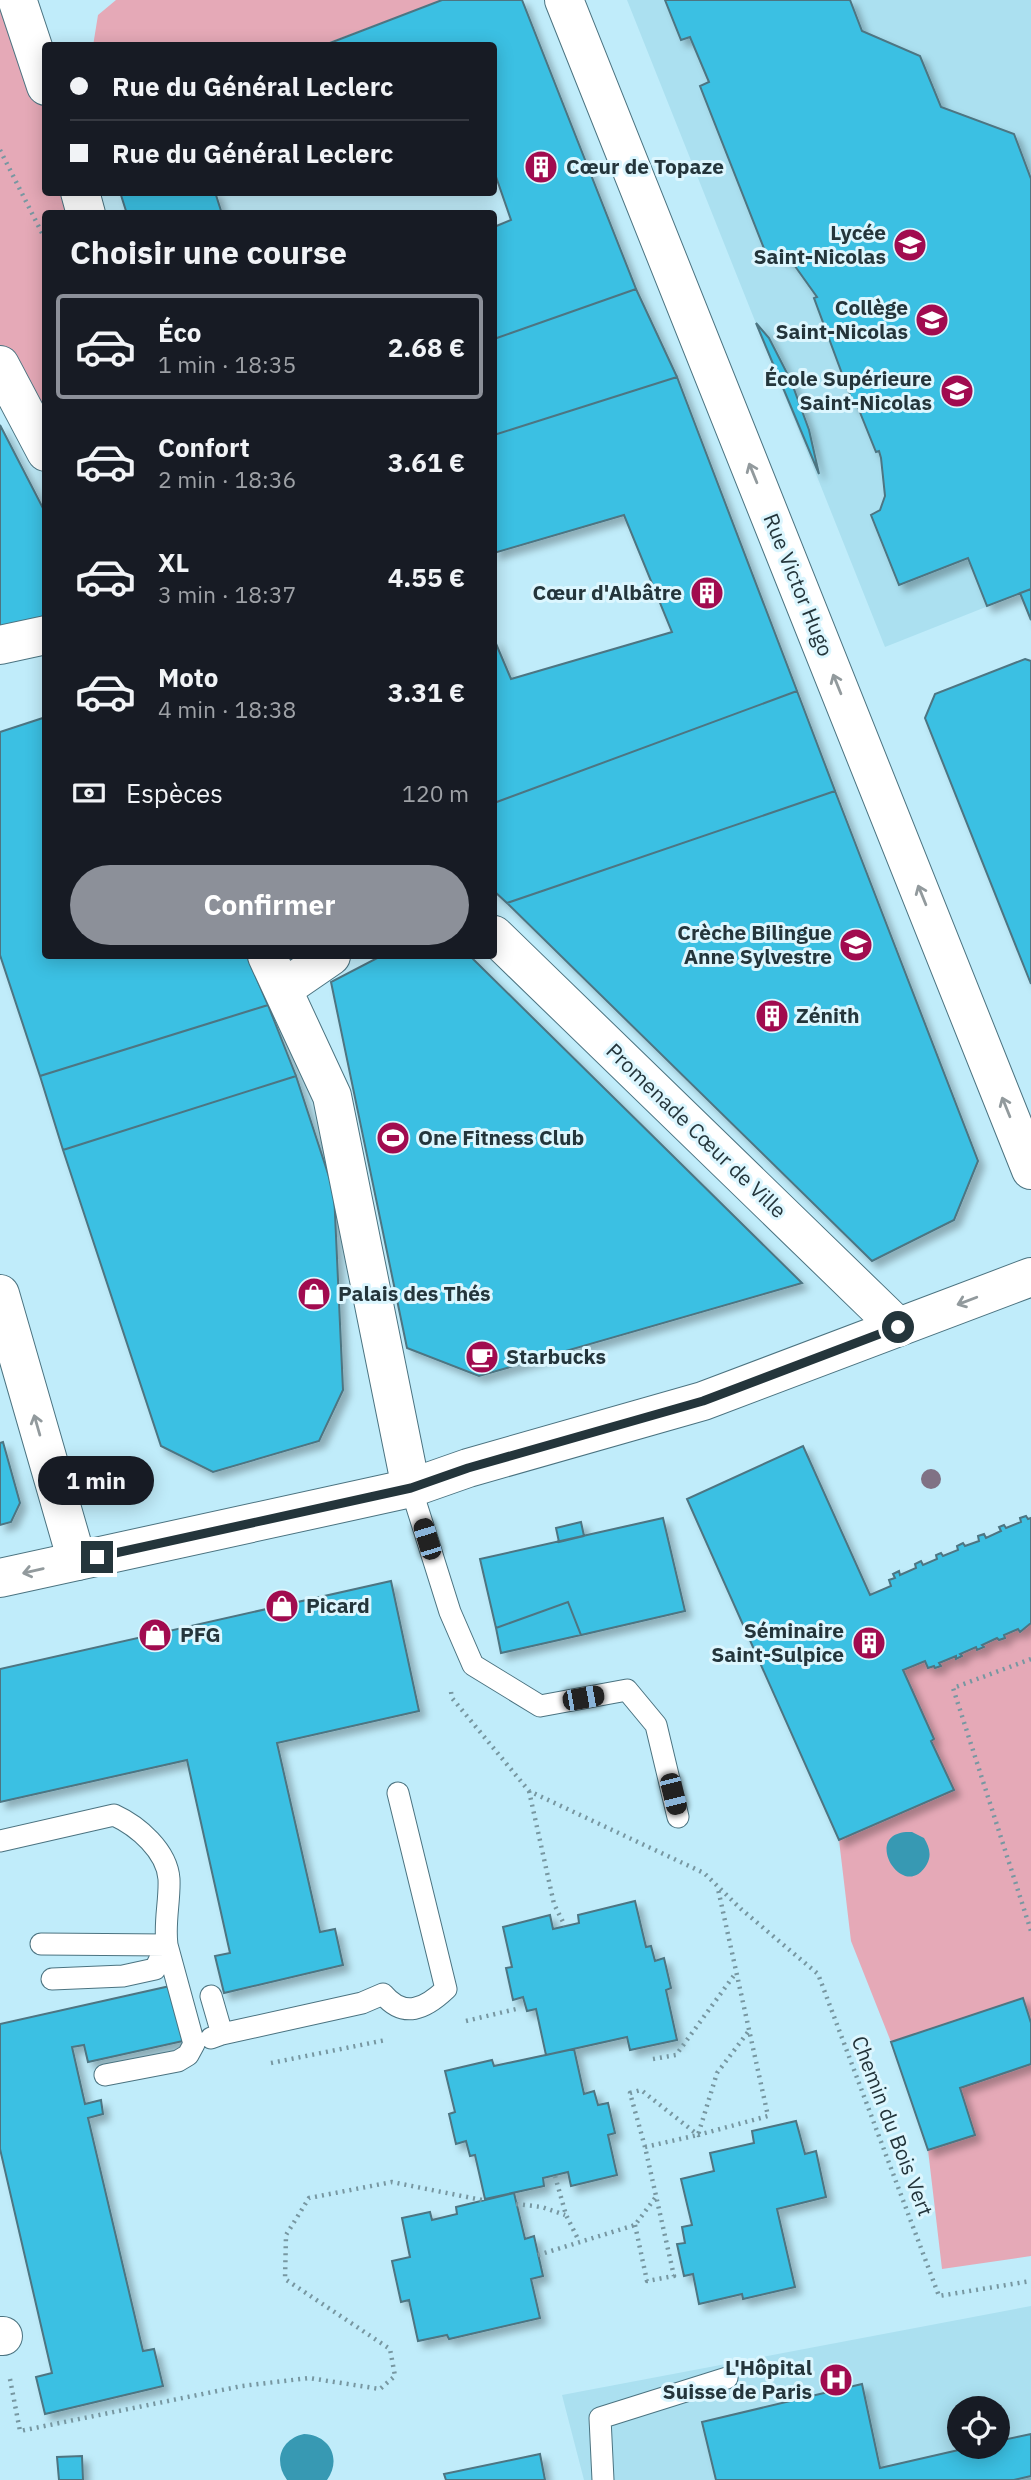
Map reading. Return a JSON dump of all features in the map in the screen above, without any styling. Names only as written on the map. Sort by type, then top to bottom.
[{"type":"street","name":"Rue Victor Hugo","points":[[564,0],[1031,1170]]},
{"type":"street","points":[[13,3],[42,76]]},
{"type":"street","points":[[0,365],[42,444]]},
{"type":"street","points":[[0,645],[42,636]]},
{"type":"street","name":"Promenade Cœur de Ville","points":[[497,938],[898,1327]]},
{"type":"street","points":[[320,959],[275,972],[332,1096],[411,1488]]},
{"type":"street","points":[[0,1578],[411,1488],[468,1468],[703,1401],[1031,1277]]},
{"type":"street","points":[[0,1294],[76,1561]]},
{"type":"lane","points":[[411,1488],[450,1612],[473,1665],[540,1706],[627,1690],[656,1725],[678,1817]]},
{"type":"lane","points":[[105,2076],[177,2061],[188,2054],[194,2044],[222,2034],[362,2003],[383,1994],[393,2005],[406,2009],[420,2008],[446,1989],[398,1793]]},
{"type":"lane","points":[[0,1841],[114,1815],[129,1822],[161,1853],[169,1877],[165,1927],[167,1945],[194,2044]]},
{"type":"lane","points":[[41,1944],[167,1945]]},
{"type":"lane","points":[[52,1979],[123,1976],[155,1969],[167,1945]]},
{"type":"lane","points":[[211,1996],[222,2034]]},
{"type":"lane","points":[[603,2480],[600,2418],[727,2378]]},
{"type":"path","points":[[0,150],[42,232]]},
{"type":"path","points":[[1031,1659],[953,1688],[1031,1931]]},
{"type":"path","points":[[529,1791],[554,1904],[565,1926]]},
{"type":"path","points":[[645,2147],[768,2116],[718,1887]]},
{"type":"path","name":"Chemin du Bois Vert","points":[[741,1909],[818,1974],[939,2297],[1031,2281]]},
{"type":"path","points":[[653,2059],[676,2055],[736,1973]]},
{"type":"path","points":[[698,2135],[717,2073],[748,2031]]},
{"type":"path","points":[[635,2225],[647,2281],[674,2276],[630,2093],[641,2090],[698,2135]]},
{"type":"path","points":[[555,2176],[566,2215],[579,2241]]},
{"type":"path","points":[[1,2336],[20,2431],[242,2386],[309,2378],[380,2389],[395,2376],[390,2349],[285,2279],[286,2235],[310,2198],[392,2182],[482,2200]]},
{"type":"path","points":[[538,2255],[635,2225],[655,2198]]},
{"type":"path","points":[[516,2204],[542,2207],[566,2215]]},
{"type":"shaded area","points":[[116,0],[442,0],[330,42],[94,42],[98,15]]},
{"type":"shaded area","points":[[627,0],[1031,0],[1031,589],[885,647]]},
{"type":"shaded area","points":[[0,7],[42,81],[42,196],[81,196],[85,210],[42,210],[42,446],[0,365]]},
{"type":"shaded area","points":[[1031,1623],[1031,2023],[891,2042],[851,1941],[839,1840],[934,1739],[903,1670],[925,1661],[936,1668],[940,1666],[939,1663],[956,1656],[957,1659],[962,1656],[960,1654],[976,1647],[978,1650],[982,1645],[997,1638],[1005,1638],[1004,1635],[1018,1629],[1020,1631]]},
{"type":"shaded area","points":[[912,1832],[924,1838],[929,1857],[927,1864],[917,1875],[907,1876],[897,1872],[890,1863],[888,1842],[896,1834]]},
{"type":"shaded area","points":[[1031,2064],[1031,2256],[942,2269],[928,2150],[975,2135],[960,2088]]},
{"type":"shaded area","name":"L'Hôpital Suisse de Paris","points":[[1031,2306],[1031,2480],[584,2480],[562,2395]]},
{"type":"shaded area","points":[[304,2434],[321,2439],[331,2449],[333,2464],[327,2480],[287,2480],[283,2473],[280,2458],[285,2446]]},
{"type":"building","name":"Cœur de Topaze","points":[[442,0],[522,0],[636,289],[497,338],[497,226],[511,220],[497,180],[497,42],[332,42]]},
{"type":"building","points":[[665,0],[850,0],[862,31],[920,56],[941,107],[1014,134],[1031,179],[1031,589],[987,606],[968,558],[899,585],[871,515],[880,510],[885,496],[879,451],[876,452],[857,405],[854,406],[814,298],[817,297],[792,262],[776,254],[767,256],[700,86],[709,82],[690,37],[681,40]]},
{"type":"building","points":[[121,196],[216,196],[221,210],[126,210]]},
{"type":"building","points":[[636,289],[677,377],[497,434],[497,338]]},
{"type":"building","points":[[756,323],[769,338],[791,381],[809,430],[819,474]]},
{"type":"building","name":"Cœur d'Albâtre","points":[[677,377],[797,691],[497,802],[497,646],[511,679],[672,632],[624,515],[497,552],[497,434]]},
{"type":"building","points":[[0,425],[42,506],[42,620],[0,628]]},
{"type":"building","points":[[1031,589],[1031,620],[1020,593]]},
{"type":"building","points":[[1025,659],[1031,661],[1031,984],[925,718],[935,694]]},
{"type":"building","points":[[797,691],[835,791],[507,903],[497,894],[497,802]]},
{"type":"building","points":[[42,718],[42,959],[248,959],[268,1005],[40,1076],[0,955],[0,732]]},
{"type":"building","name":"Zénith","points":[[835,791],[978,1161],[954,1220],[872,1261],[507,903]]},
{"type":"building","points":[[375,959],[473,959],[802,1283],[479,1376],[407,1348],[331,982]]},
{"type":"building","points":[[268,1005],[296,1076],[63,1150],[40,1076]]},
{"type":"building","points":[[296,1076],[334,1192],[343,1390],[319,1441],[213,1472],[161,1446],[63,1150]]},
{"type":"building","points":[[3,1442],[20,1503],[11,1522],[0,1525],[0,1443]]},
{"type":"building","name":"Séminaire Saint-Sulpice","points":[[803,1446],[870,1595],[891,1586],[889,1580],[895,1578],[893,1574],[899,1571],[900,1575],[916,1568],[915,1564],[921,1561],[923,1565],[937,1559],[936,1555],[941,1553],[943,1556],[958,1550],[957,1546],[963,1543],[965,1546],[979,1541],[978,1536],[984,1534],[986,1538],[1001,1531],[999,1527],[1004,1525],[1006,1528],[1021,1522],[1020,1518],[1026,1516],[1031,1518],[1031,1623],[1020,1632],[1018,1629],[1004,1635],[1005,1638],[997,1638],[982,1645],[984,1647],[977,1650],[976,1647],[960,1654],[962,1656],[956,1659],[956,1656],[939,1663],[941,1666],[928,1668],[925,1661],[903,1670],[954,1790],[839,1840],[687,1499]]},
{"type":"building","points":[[663,1518],[685,1611],[581,1635],[568,1602],[496,1628],[480,1559]]},
{"type":"building","points":[[581,1522],[584,1536],[559,1542],[556,1528]]},
{"type":"building","points":[[391,1581],[419,1711],[277,1743],[320,1932],[335,1929],[343,1965],[224,1993],[215,1956],[230,1953],[187,1760],[0,1802],[0,1669]]},
{"type":"building","points":[[568,1602],[581,1635],[501,1653],[496,1628]]},
{"type":"building","points":[[635,1901],[646,1947],[651,1946],[655,1961],[664,1958],[671,1988],[666,1990],[677,2040],[630,2050],[627,2037],[546,2055],[536,2009],[527,2011],[523,1997],[513,2000],[506,1968],[512,1967],[503,1927],[550,1915],[553,1929],[579,1923],[578,1915]]},
{"type":"building","points":[[170,1986],[183,2041],[88,2062],[84,2045],[72,2047],[85,2104],[101,2100],[103,2114],[88,2118],[143,2351],[154,2349],[163,2386],[45,2414],[36,2377],[52,2373],[0,2149],[0,2024]]},
{"type":"building","points":[[1023,1998],[1031,2023],[1031,2064],[960,2088],[975,2135],[928,2150],[891,2042]]},
{"type":"building","points":[[574,2049],[584,2094],[594,2091],[598,2105],[608,2103],[615,2133],[608,2135],[617,2175],[571,2186],[568,2172],[543,2178],[544,2186],[485,2199],[475,2155],[470,2156],[466,2141],[456,2144],[449,2114],[455,2112],[445,2071],[492,2060],[494,2066]]},
{"type":"building","points":[[796,2121],[805,2154],[816,2151],[826,2197],[777,2209],[795,2287],[743,2299],[742,2294],[699,2304],[693,2274],[684,2276],[677,2244],[685,2243],[682,2227],[692,2225],[681,2179],[714,2171],[710,2153],[754,2143],[752,2131]]},
{"type":"building","points":[[514,2193],[525,2239],[534,2236],[543,2276],[531,2279],[540,2318],[449,2339],[447,2335],[418,2341],[409,2300],[401,2302],[392,2261],[410,2257],[402,2218],[430,2212],[432,2220],[457,2214],[456,2207]]},
{"type":"building","name":"L'Hôpital Suisse de Paris","points":[[862,2384],[880,2468],[947,2453],[947,2459],[1010,2459],[1010,2438],[1031,2434],[1031,2476],[1014,2480],[716,2480],[702,2422]]},
{"type":"building","points":[[540,2454],[545,2480],[446,2480],[444,2474]]},
{"type":"building","points":[[82,2456],[83,2480],[59,2480],[57,2457]]},
{"type":"place","name":"Cœur de Topaze","points":[[541,167]]},
{"type":"place","name":"Lycée Saint-Nicolas","points":[[910,245]]},
{"type":"place","name":"Collège Saint-Nicolas","points":[[932,320]]},
{"type":"place","name":"École Supérieure Saint-Nicolas","points":[[957,391]]},
{"type":"place","name":"Cœur d'Albâtre","points":[[707,593]]},
{"type":"place","name":"Crèche Bilingue Anne Sylvestre","points":[[856,945]]},
{"type":"place","name":"Zénith","points":[[772,1016]]},
{"type":"place","name":"One Fitness Club","points":[[393,1138]]},
{"type":"place","name":"Palais des Thés","points":[[314,1294]]},
{"type":"place","name":"Starbucks","points":[[482,1357]]},
{"type":"place","name":"Picard","points":[[282,1606]]},
{"type":"place","name":"PFG","points":[[155,1635]]},
{"type":"place","name":"Séminaire Saint-Sulpice","points":[[869,1643]]},
{"type":"place","name":"L'Hôpital Suisse de Paris","points":[[836,2380]]},
{"type":"route","points":[[97,1557],[411,1488],[468,1468],[703,1401],[898,1327]]}]
